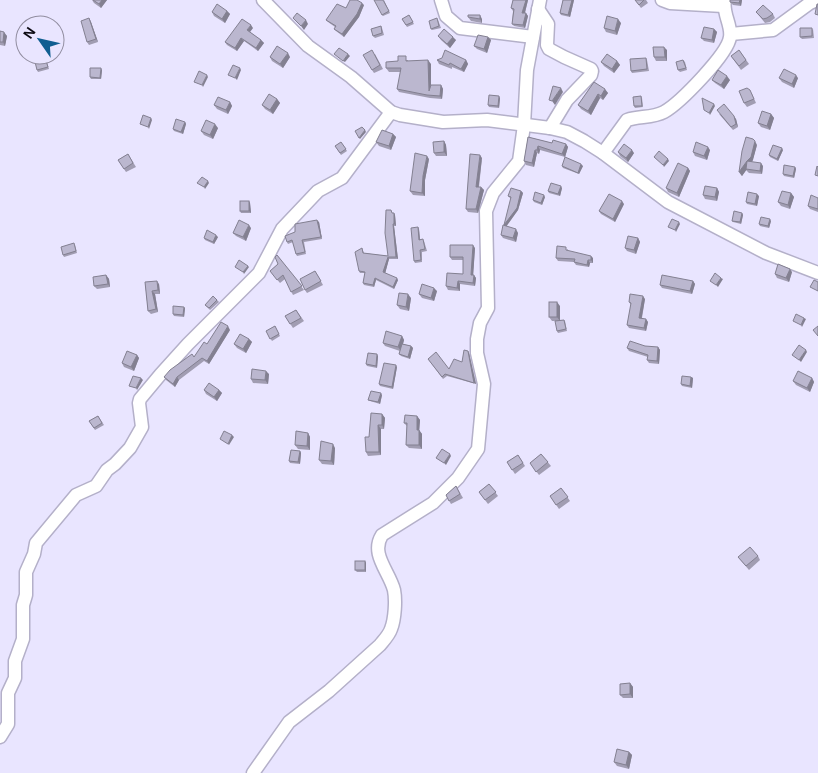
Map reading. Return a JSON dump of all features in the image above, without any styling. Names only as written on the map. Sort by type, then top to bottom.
[{"type":"street","points":[[262,0],[308,46],[350,77],[391,112],[443,122],[487,120],[567,132],[603,154],[668,202],[766,252],[818,273]]},
{"type":"street","points":[[441,0],[446,16],[460,28],[532,37]]},
{"type":"street","points":[[603,154],[627,120],[648,117],[664,112],[717,61],[728,46],[731,34],[724,3],[670,3],[662,0]]},
{"type":"street","points":[[731,34],[773,30],[817,0]]},
{"type":"street","points":[[253,773],[289,722],[329,691],[387,636],[393,622],[394,591],[388,573],[378,555],[377,544],[382,536],[433,503],[458,478],[476,452],[484,384],[477,339],[480,323],[488,308],[486,211],[493,193],[517,164],[524,125],[527,70],[539,4]]},
{"type":"street","points":[[539,4],[548,24],[547,45],[549,48],[564,57],[592,69],[591,75],[566,100],[550,128]]},
{"type":"street","points":[[0,737],[8,724],[8,697],[15,678],[15,661],[24,639],[23,606],[26,595],[26,572],[34,554],[37,540],[59,517],[76,495],[98,484],[107,470],[118,462],[130,448],[142,427],[140,398],[188,344],[259,273],[282,229],[318,190],[342,178],[391,112]]},
{"type":"building","points":[[93,0],[102,0],[99,4]]},
{"type":"building","points":[[350,0],[357,0],[362,3],[357,14],[342,34],[334,29],[336,26],[326,20],[337,4],[346,8]]},
{"type":"building","points":[[374,0],[383,0],[389,11],[382,15]]},
{"type":"building","points":[[513,0],[526,0],[522,13],[526,13],[523,25],[512,24],[514,9],[511,8]]},
{"type":"building","points":[[563,0],[572,0],[568,15],[560,13]]},
{"type":"building","points":[[635,0],[644,0],[639,5]]},
{"type":"building","points":[[730,0],[740,0],[739,3],[730,2]]},
{"type":"building","points":[[217,4],[227,11],[222,19],[212,12]]},
{"type":"building","points":[[818,4],[818,15],[815,14]]},
{"type":"building","points":[[763,5],[773,14],[763,19],[756,12]]},
{"type":"building","points":[[297,13],[306,20],[301,26],[293,18]]},
{"type":"building","points":[[409,15],[413,22],[406,25],[402,19]]},
{"type":"building","points":[[468,15],[480,15],[480,19],[468,17]]},
{"type":"building","points":[[607,16],[618,19],[615,31],[604,28]]},
{"type":"building","points":[[89,18],[96,39],[87,42],[81,21]]},
{"type":"building","points":[[437,18],[439,26],[431,29],[429,21]]},
{"type":"building","points":[[242,19],[251,25],[247,30],[261,40],[256,48],[241,38],[235,48],[225,42]]},
{"type":"building","points":[[381,26],[382,33],[373,36],[371,29]]},
{"type":"building","points":[[704,27],[714,29],[712,40],[701,38]]},
{"type":"building","points":[[800,28],[812,28],[812,36],[800,37]]},
{"type":"building","points":[[444,29],[453,37],[447,44],[438,36]]},
{"type":"building","points":[[0,31],[4,32],[3,42],[0,42]]},
{"type":"building","points":[[478,35],[488,37],[484,49],[474,46]]},
{"type":"building","points":[[277,46],[288,53],[280,64],[270,57]]},
{"type":"building","points":[[653,47],[664,47],[665,57],[654,57]]},
{"type":"building","points":[[339,48],[348,54],[343,61],[334,54]]},
{"type":"building","points":[[372,50],[380,65],[372,70],[363,55]]},
{"type":"building","points":[[445,50],[466,60],[461,69],[450,63],[449,65],[437,60],[442,58]]},
{"type":"building","points":[[739,50],[746,60],[739,66],[731,56]]},
{"type":"building","points":[[607,54],[617,61],[612,69],[601,62]]},
{"type":"building","points":[[398,56],[406,56],[406,61],[428,60],[429,91],[431,85],[441,85],[440,96],[397,89],[401,68],[386,68],[386,62],[398,61]]},
{"type":"building","points":[[646,58],[647,69],[631,71],[630,59]]},
{"type":"building","points":[[683,60],[686,68],[678,70],[676,62]]},
{"type":"building","points":[[36,65],[47,65],[48,67],[37,70]]},
{"type":"building","points":[[233,65],[240,68],[235,78],[228,75]]},
{"type":"building","points":[[90,68],[101,68],[100,78],[90,77]]},
{"type":"building","points":[[784,69],[796,75],[792,84],[779,78]]},
{"type":"building","points":[[718,70],[727,76],[721,85],[712,80]]},
{"type":"building","points":[[199,71],[207,75],[202,85],[194,82]]},
{"type":"building","points":[[594,82],[605,89],[601,96],[598,94],[588,111],[578,105]]},
{"type":"building","points":[[553,86],[561,88],[552,101],[549,100]]},
{"type":"building","points":[[747,88],[754,99],[744,103],[739,91]]},
{"type":"building","points":[[269,94],[277,99],[270,110],[262,105]]},
{"type":"building","points":[[489,95],[499,96],[498,106],[488,105]]},
{"type":"building","points":[[641,96],[642,106],[634,106],[633,97]]},
{"type":"building","points":[[218,97],[230,102],[226,110],[214,105]]},
{"type":"building","points":[[702,98],[714,104],[709,113],[704,110]]},
{"type":"building","points":[[724,104],[734,116],[736,124],[731,127],[717,110]]},
{"type":"building","points":[[762,111],[771,114],[767,126],[758,123]]},
{"type":"building","points":[[143,115],[151,118],[148,127],[140,124]]},
{"type":"building","points":[[176,119],[185,122],[181,132],[173,129]]},
{"type":"building","points":[[206,120],[215,124],[210,135],[201,131]]},
{"type":"building","points":[[362,127],[365,130],[359,138],[355,131]]},
{"type":"building","points":[[382,130],[393,134],[389,146],[376,142]]},
{"type":"building","points":[[528,137],[552,143],[553,140],[566,144],[562,154],[538,146],[532,163],[524,161]]},
{"type":"building","points":[[746,137],[755,141],[751,157],[739,172],[742,151]]},
{"type":"building","points":[[444,141],[444,152],[434,153],[433,142]]},
{"type":"building","points":[[341,142],[346,149],[340,153],[335,146]]},
{"type":"building","points":[[696,142],[708,147],[704,156],[693,152]]},
{"type":"building","points":[[624,144],[632,150],[626,158],[618,152]]},
{"type":"building","points":[[773,145],[782,148],[777,159],[769,155]]},
{"type":"building","points":[[659,151],[668,159],[663,165],[654,157]]},
{"type":"building","points":[[415,153],[427,156],[422,193],[410,191]]},
{"type":"building","points":[[128,154],[133,163],[124,169],[118,160]]},
{"type":"building","points":[[470,154],[480,155],[476,187],[481,187],[476,209],[466,209]]},
{"type":"building","points":[[565,157],[581,164],[578,173],[562,166]]},
{"type":"building","points":[[747,161],[761,163],[760,171],[746,169]]},
{"type":"building","points":[[678,163],[688,168],[677,193],[666,188]]},
{"type":"building","points":[[784,165],[795,167],[793,176],[783,174]]},
{"type":"building","points":[[818,167],[818,176],[815,175]]},
{"type":"building","points":[[202,177],[208,181],[204,187],[197,183]]},
{"type":"building","points":[[551,183],[561,186],[558,194],[548,191]]},
{"type":"building","points":[[705,186],[717,188],[715,197],[703,195]]},
{"type":"building","points":[[511,188],[521,191],[517,208],[504,225],[511,197],[508,196]]},
{"type":"building","points":[[782,191],[791,193],[788,205],[778,202]]},
{"type":"building","points":[[535,192],[544,195],[541,203],[533,200]]},
{"type":"building","points":[[748,192],[757,194],[755,204],[746,202]]},
{"type":"building","points":[[609,194],[622,201],[613,219],[599,211]]},
{"type":"building","points":[[811,195],[818,198],[818,209],[808,206]]},
{"type":"building","points":[[240,201],[249,201],[249,211],[240,211]]},
{"type":"building","points":[[386,210],[391,210],[394,213],[396,257],[388,257],[383,272],[397,278],[393,287],[375,278],[373,285],[363,283],[365,272],[359,271],[355,252],[362,248],[363,253],[388,256],[385,233]]},
{"type":"building","points":[[734,211],[742,213],[740,222],[732,221]]},
{"type":"building","points":[[761,217],[770,219],[768,226],[759,224]]},
{"type":"building","points":[[672,219],[679,222],[675,230],[668,227]]},
{"type":"building","points":[[239,220],[249,225],[243,237],[233,233]]},
{"type":"building","points":[[317,220],[321,237],[302,240],[305,252],[296,254],[292,240],[287,242],[285,236],[295,232],[295,224]]},
{"type":"building","points":[[503,225],[516,229],[513,238],[501,235]]},
{"type":"building","points":[[418,227],[419,240],[423,239],[425,249],[420,250],[421,260],[414,261],[411,228]]},
{"type":"building","points":[[207,230],[216,235],[213,242],[204,238]]},
{"type":"building","points":[[628,236],[638,238],[634,250],[625,248]]},
{"type":"building","points":[[74,243],[76,251],[63,255],[61,247]]},
{"type":"building","points":[[450,245],[473,245],[471,275],[474,275],[473,283],[458,281],[457,288],[446,286],[447,273],[463,274],[463,257],[450,257]]},
{"type":"building","points":[[557,246],[566,247],[566,250],[591,256],[591,260],[588,260],[587,265],[574,262],[575,259],[556,258]]},
{"type":"building","points":[[277,255],[302,286],[291,292],[283,275],[277,280],[270,271],[278,264],[275,257]]},
{"type":"building","points":[[239,260],[248,266],[243,272],[235,267]]},
{"type":"building","points":[[778,264],[790,269],[786,278],[775,274]]},
{"type":"building","points":[[315,271],[321,281],[305,290],[300,279]]},
{"type":"building","points":[[715,273],[721,278],[716,285],[710,281]]},
{"type":"building","points":[[106,275],[108,284],[94,286],[93,277]]},
{"type":"building","points":[[662,275],[693,281],[690,291],[660,285]]},
{"type":"building","points":[[814,280],[818,282],[818,291],[810,287]]},
{"type":"building","points":[[157,281],[158,290],[152,291],[156,309],[148,311],[145,282]]},
{"type":"building","points":[[422,284],[434,288],[431,298],[419,294]]},
{"type":"building","points":[[399,293],[408,294],[406,307],[397,305]]},
{"type":"building","points":[[630,294],[643,296],[639,318],[646,319],[644,328],[627,325],[631,303],[629,302]]},
{"type":"building","points":[[213,296],[217,300],[209,308],[205,305]]},
{"type":"building","points":[[549,302],[557,302],[557,317],[549,317]]},
{"type":"building","points":[[173,306],[184,307],[183,315],[173,314]]},
{"type":"building","points":[[296,310],[301,318],[290,324],[285,316]]},
{"type":"building","points":[[796,314],[804,318],[801,325],[793,321]]},
{"type":"building","points":[[564,320],[566,329],[557,331],[555,321]]},
{"type":"building","points":[[221,322],[228,326],[207,361],[202,358],[177,377],[173,384],[164,377],[170,370],[192,354],[194,357],[204,342],[207,344]]},
{"type":"building","points":[[275,326],[279,334],[270,339],[266,331]]},
{"type":"building","points":[[818,326],[818,336],[813,330]]},
{"type":"building","points":[[386,331],[402,336],[398,347],[383,343]]},
{"type":"building","points":[[240,334],[249,339],[243,349],[234,344]]},
{"type":"building","points":[[630,341],[645,346],[658,347],[657,361],[647,360],[648,355],[627,348]]},
{"type":"building","points":[[402,344],[411,346],[408,357],[399,354]]},
{"type":"building","points":[[799,345],[806,350],[799,360],[792,355]]},
{"type":"building","points":[[464,350],[468,351],[474,383],[445,374],[442,377],[428,359],[436,352],[449,369],[454,359],[462,362]]},
{"type":"building","points":[[127,351],[137,355],[131,367],[122,363]]},
{"type":"building","points":[[368,353],[377,354],[376,366],[366,364]]},
{"type":"building","points":[[384,363],[396,365],[392,387],[379,384]]},
{"type":"building","points":[[252,369],[266,371],[265,380],[251,379]]},
{"type":"building","points":[[798,371],[812,378],[807,388],[793,381]]},
{"type":"building","points":[[133,376],[141,378],[136,388],[129,386]]},
{"type":"building","points":[[682,376],[691,377],[690,386],[681,384]]},
{"type":"building","points":[[209,383],[219,390],[214,397],[204,390]]},
{"type":"building","points":[[371,391],[381,393],[378,402],[368,400]]},
{"type":"building","points":[[371,413],[382,414],[382,425],[378,425],[379,452],[366,452],[365,437],[369,437]]},
{"type":"building","points":[[405,415],[417,416],[419,445],[406,445],[407,423],[404,423]]},
{"type":"building","points":[[98,416],[102,423],[94,428],[89,421]]},
{"type":"building","points":[[224,431],[232,435],[228,444],[220,439]]},
{"type":"building","points":[[296,431],[308,433],[307,446],[295,445]]},
{"type":"building","points":[[321,441],[333,444],[331,461],[319,460]]},
{"type":"building","points":[[442,449],[450,454],[444,463],[436,458]]},
{"type":"building","points":[[291,450],[300,451],[298,462],[289,461]]},
{"type":"building","points":[[541,454],[548,462],[536,472],[530,463]]},
{"type":"building","points":[[518,455],[523,463],[512,470],[507,462]]},
{"type":"building","points":[[489,484],[496,492],[485,500],[479,492]]},
{"type":"building","points":[[456,486],[460,494],[449,501],[446,495]]},
{"type":"building","points":[[561,488],[568,497],[556,505],[550,496]]},
{"type":"building","points":[[750,547],[758,556],[746,566],[738,557]]},
{"type":"building","points":[[355,561],[365,561],[365,570],[355,570]]},
{"type":"building","points":[[630,683],[630,694],[620,695],[620,684]]},
{"type":"building","points":[[617,749],[629,752],[626,765],[614,762]]}]
